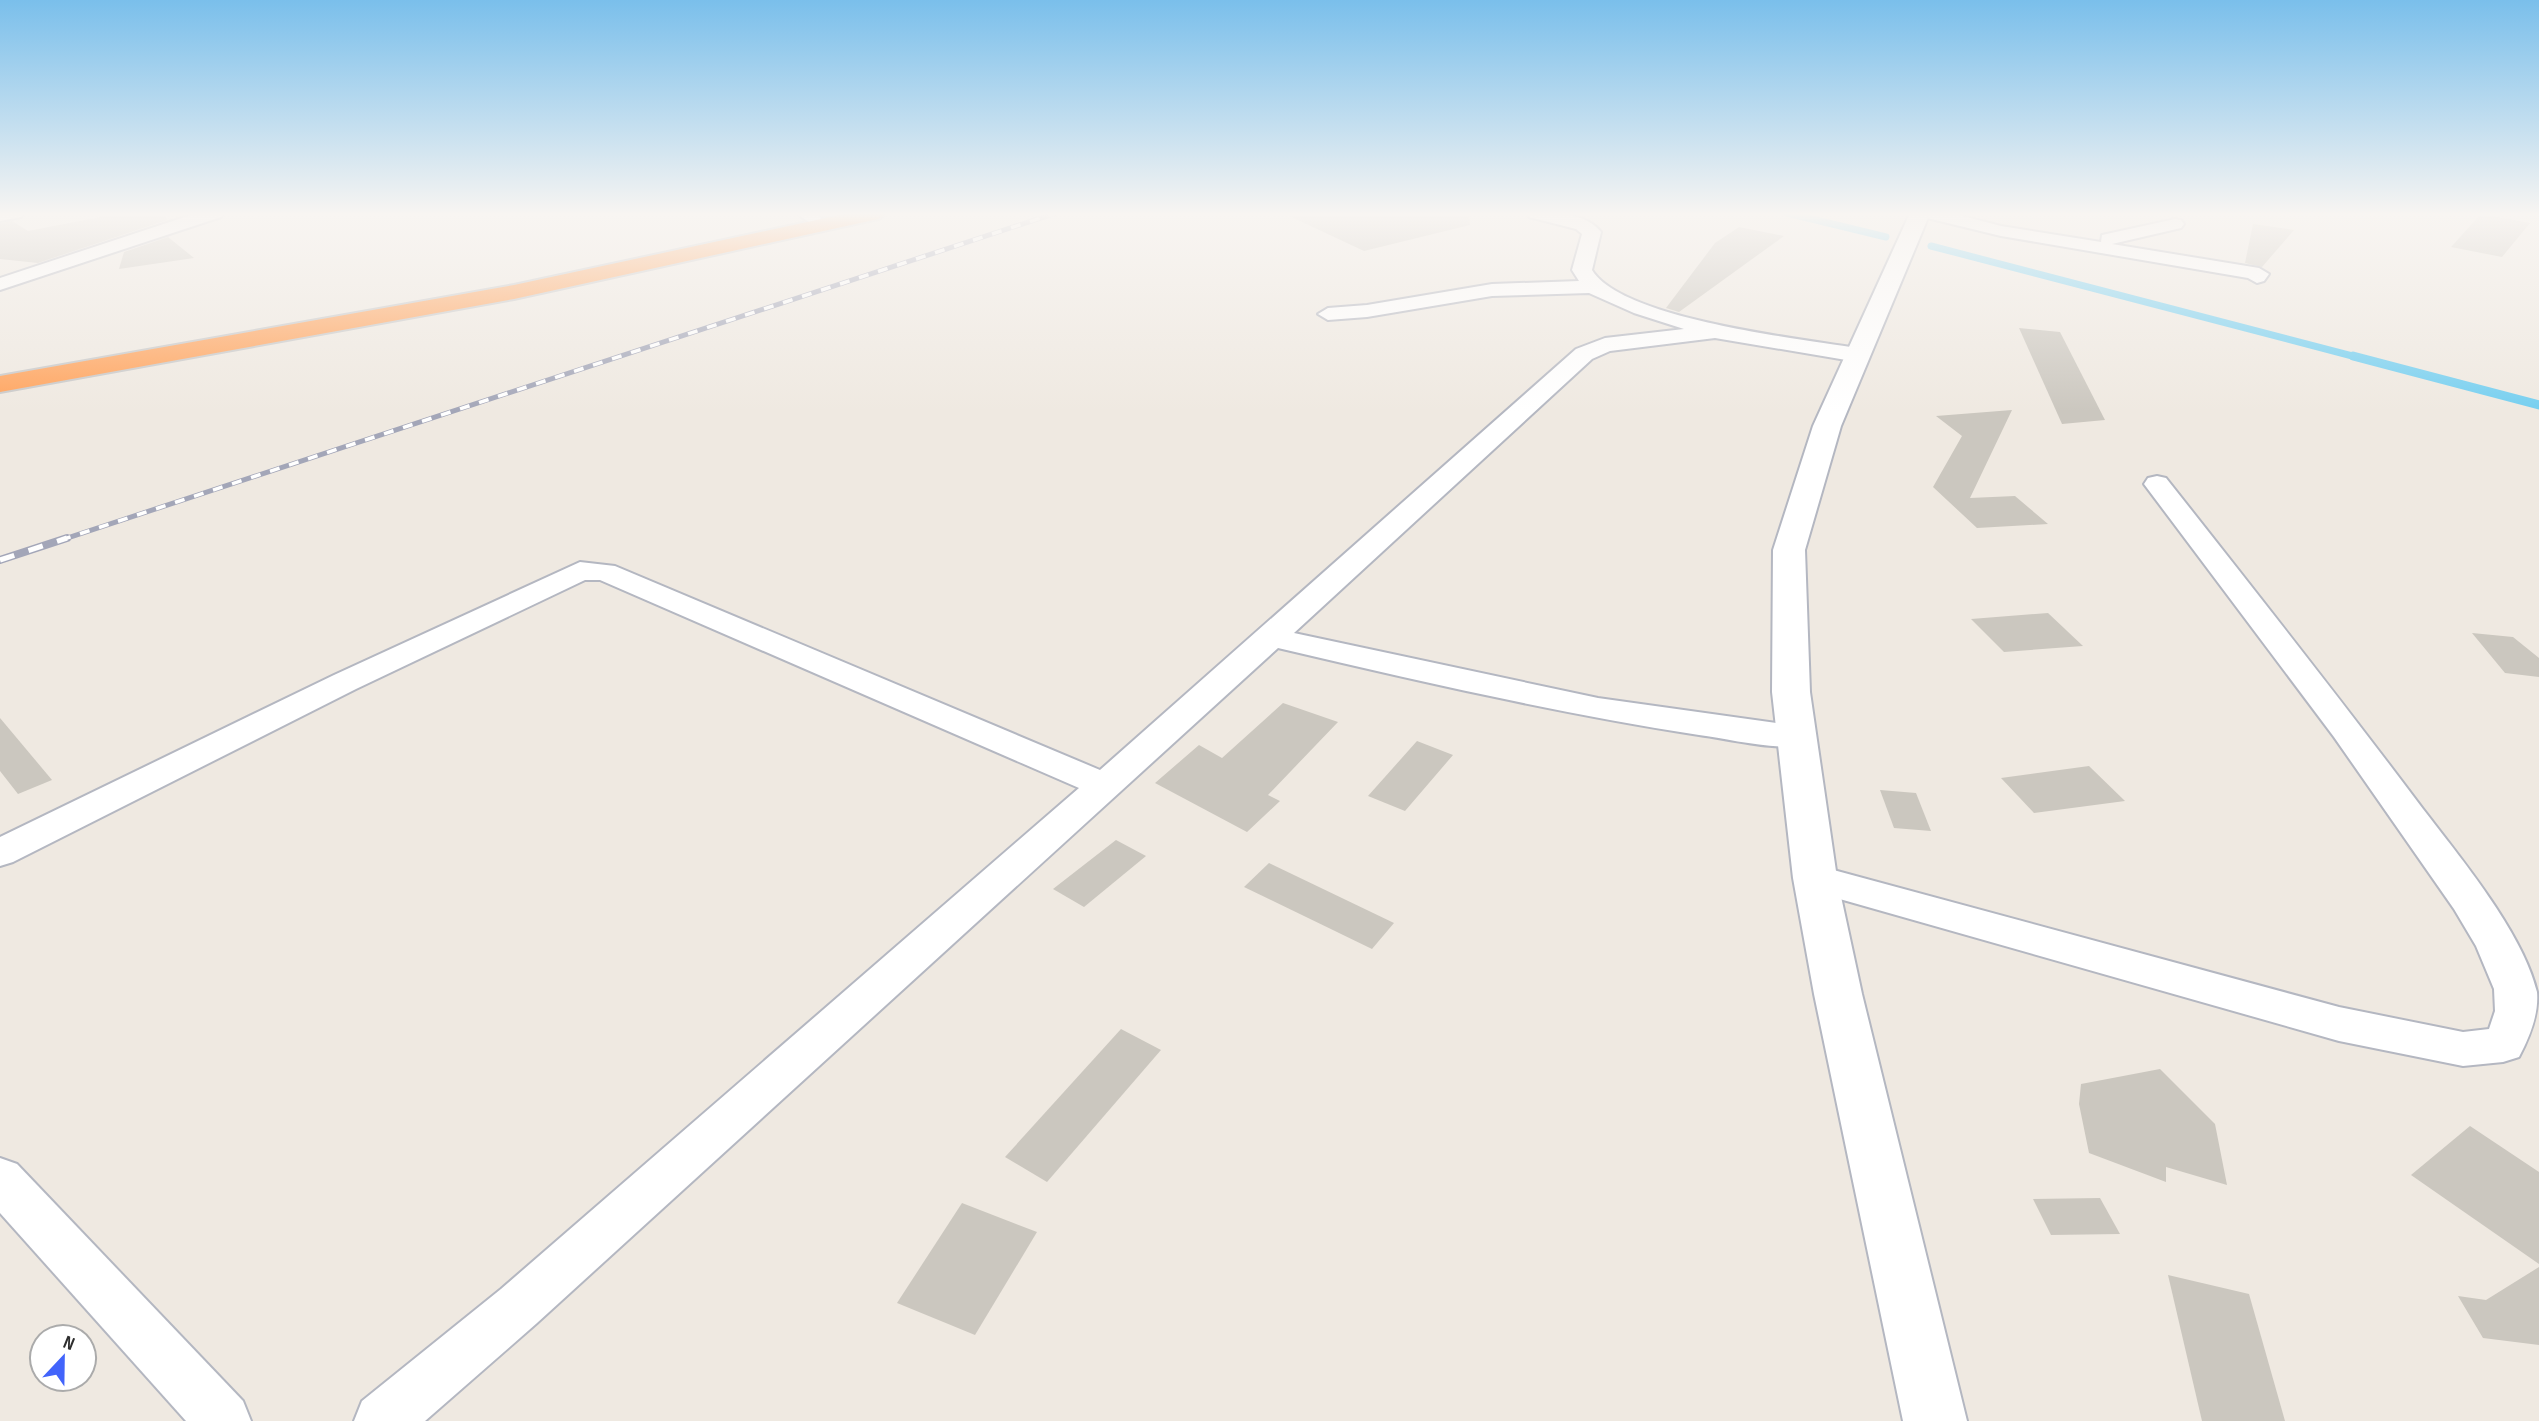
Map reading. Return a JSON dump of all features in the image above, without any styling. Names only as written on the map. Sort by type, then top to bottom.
[{"type":"highway","points":[[0,372],[199,340],[527,279]]},
{"type":"highway","points":[[0,384],[572,279]]},
{"type":"street","points":[[1587,279],[1592,287]]},
{"type":"street","points":[[1891,279],[1827,426],[1789,550],[1791,692],[1815,878],[1838,994],[1935,1421]]},
{"type":"street","points":[[1328,314],[1367,311],[1492,290],[1592,287],[1641,309],[1715,332],[1858,355]]},
{"type":"street","points":[[382,1421],[519,1306],[1272,637],[1584,354],[1605,345],[1715,332]]},
{"type":"street","points":[[1815,878],[2339,1024],[2463,1049],[2503,1045],[2514,1021],[2516,992],[2499,953],[2436,854],[2316,687],[2157,484]]},
{"type":"street","points":[[0,853],[345,682],[580,571],[605,572],[685,609],[1105,785]]},
{"type":"street","points":[[1272,637],[1476,686],[1608,712],[1688,725],[1797,737]]},
{"type":"street","points":[[0,1179],[223,1421]]},
{"type":"building","points":[[1688,279],[1724,279],[1679,312],[1666,308]]},
{"type":"building","points":[[2019,328],[2060,332],[2105,420],[2062,424]]},
{"type":"building","points":[[2012,410],[1970,498],[2015,496],[2048,524],[1977,528],[1933,487],[1962,436],[1936,416]]},
{"type":"building","points":[[2048,613],[2083,646],[2004,652],[1971,619]]},
{"type":"building","points":[[2472,633],[2513,637],[2539,658],[2539,677],[2505,673]]},
{"type":"building","points":[[1283,703],[1338,722],[1268,795],[1280,801],[1247,832],[1155,783],[1199,745],[1222,758]]},
{"type":"building","points":[[0,718],[52,780],[18,794],[0,771]]},
{"type":"building","points":[[1417,741],[1453,755],[1405,811],[1368,796]]},
{"type":"building","points":[[2089,766],[2125,801],[2034,813],[2001,778]]},
{"type":"building","points":[[1880,790],[1916,793],[1931,831],[1894,828]]},
{"type":"building","points":[[1116,840],[1146,856],[1084,907],[1053,889]]},
{"type":"building","points":[[1269,863],[1394,923],[1372,949],[1244,887]]},
{"type":"building","points":[[1121,1029],[1161,1050],[1047,1182],[1005,1157]]},
{"type":"building","points":[[2160,1069],[2215,1124],[2227,1185],[2166,1167],[2166,1182],[2089,1153],[2079,1104],[2081,1084]]},
{"type":"building","points":[[2470,1126],[2539,1172],[2539,1264],[2411,1175]]},
{"type":"building","points":[[2100,1198],[2120,1234],[2051,1235],[2033,1199]]},
{"type":"building","points":[[962,1203],[1037,1232],[975,1335],[897,1303]]},
{"type":"building","points":[[2539,1267],[2539,1345],[2483,1338],[2458,1296],[2486,1300]]},
{"type":"building","points":[[2168,1275],[2249,1294],[2285,1421],[2202,1421]]},
{"type":"waterway","points":[[2059,279],[2360,358]]},
{"type":"waterway","points":[[2353,356],[2539,405]]},
{"type":"railway","points":[[61,540],[854,279]]},
{"type":"railway","points":[[0,560],[67,538]]}]
